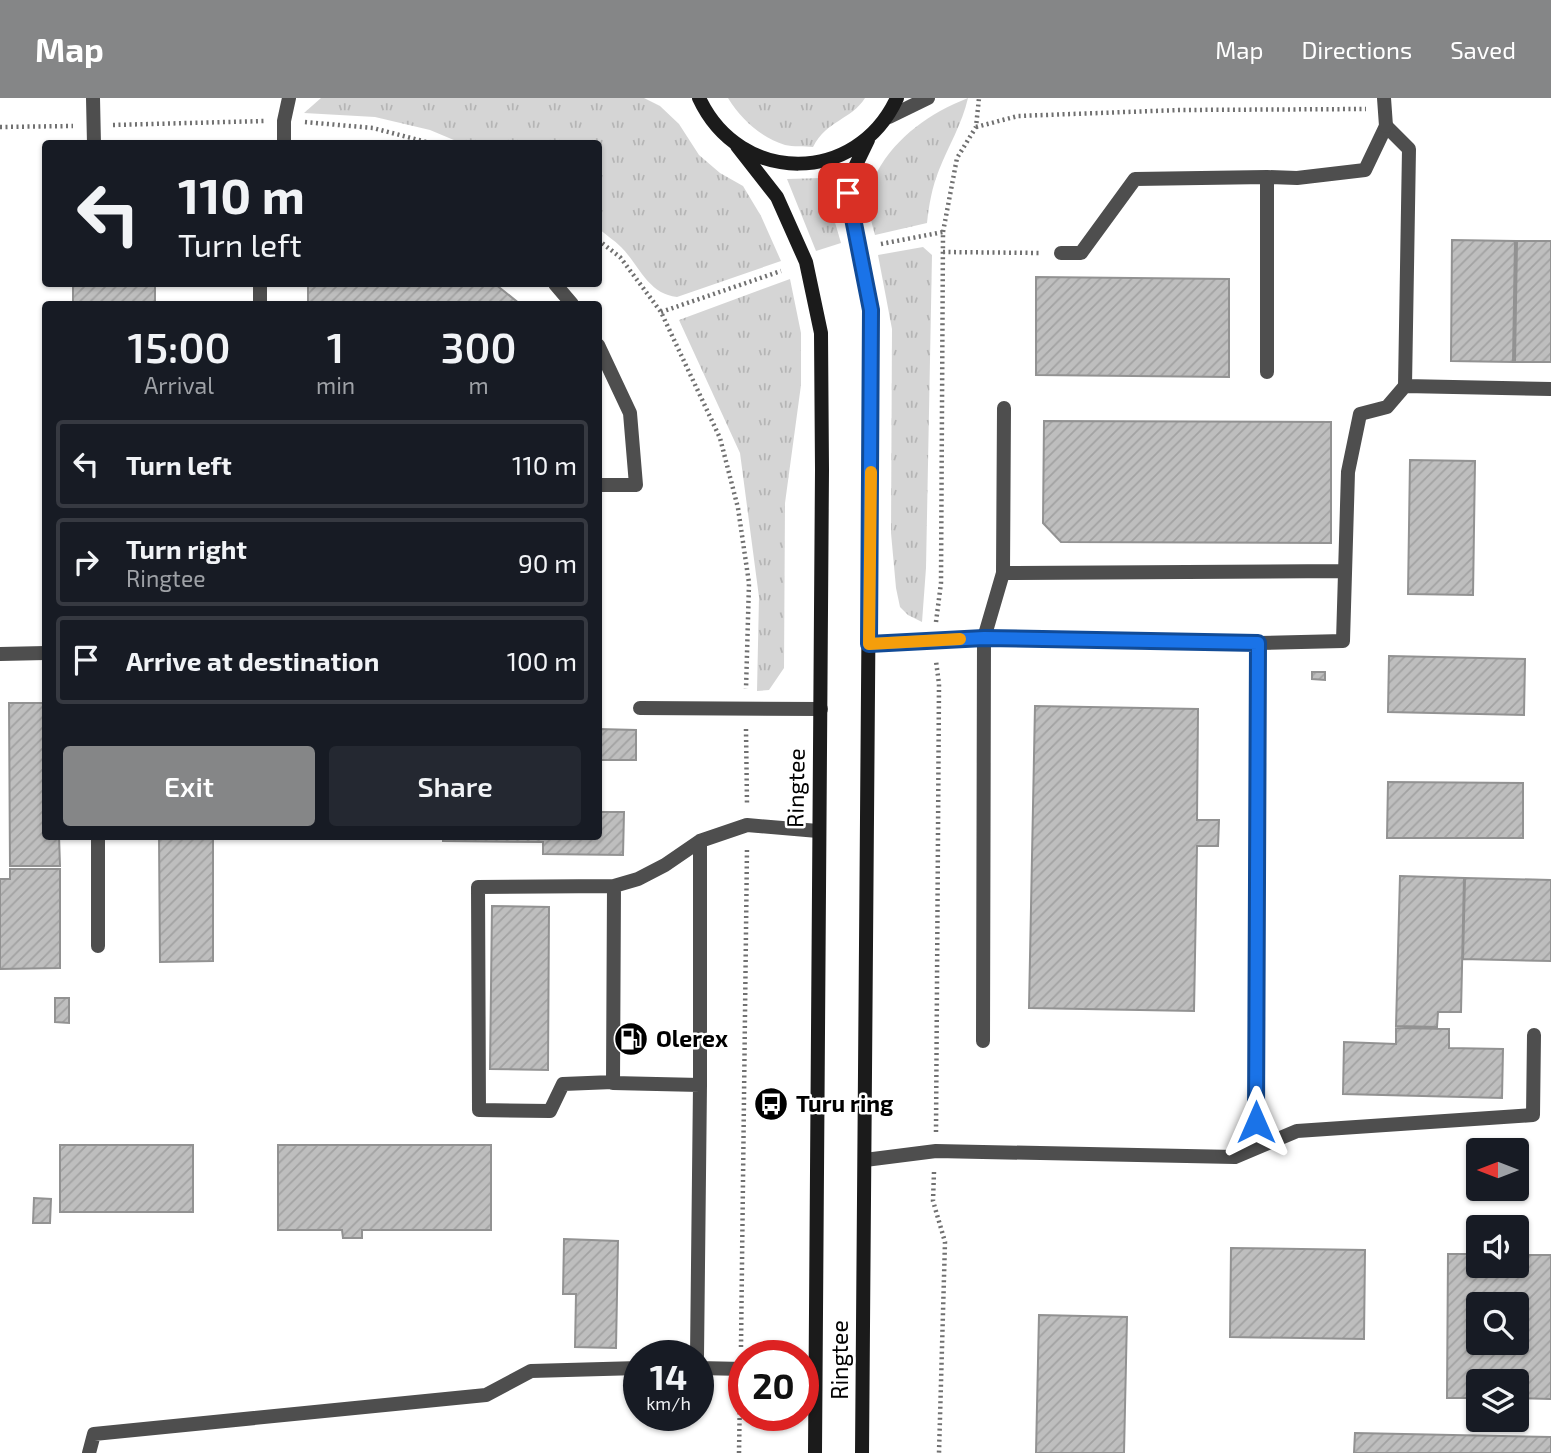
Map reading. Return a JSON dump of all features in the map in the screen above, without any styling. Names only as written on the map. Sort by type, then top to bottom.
[{"type":"main road","points":[[699,98],[720,131],[737,146],[769,161],[803,165],[838,158],[868,140],[888,117],[897,98]]},
{"type":"main road","name":"Ringtee","points":[[862,1453],[871,310],[848,193],[854,169],[868,140]]},
{"type":"main road","name":"Ringtee","points":[[737,146],[777,197],[806,262],[821,333],[821,709],[810,1340]]},
{"type":"main road","name":"Ringtee","points":[[813,1431],[815,1453]]},
{"type":"street","points":[[93,98],[94,140]]},
{"type":"street","points":[[284,140],[284,121],[289,98]]},
{"type":"street","points":[[888,117],[928,98]]},
{"type":"street","points":[[1061,253],[1081,253],[1135,179],[1297,177],[1365,170],[1386,126],[1384,103]]},
{"type":"street","points":[[869,644],[984,638],[1258,643],[1343,641],[1348,472],[1360,414],[1387,407],[1405,386],[1409,149],[1386,126]]},
{"type":"street","points":[[1267,177],[1267,372]]},
{"type":"street","points":[[558,287],[569,301]]},
{"type":"street","points":[[602,354],[630,413],[636,485],[602,485]]},
{"type":"street","points":[[1405,386],[1551,389]]},
{"type":"street","points":[[983,1041],[984,638],[1003,573],[1004,408]]},
{"type":"street","points":[[1003,573],[1345,571]]},
{"type":"street","points":[[1256,1149],[1258,643]]},
{"type":"street","points":[[0,654],[42,653]]},
{"type":"street","points":[[640,708],[821,709]]},
{"type":"street","points":[[700,1085],[613,1082],[563,1084],[550,1111],[479,1110],[478,887],[614,886],[665,865],[700,841],[747,825],[818,831]]},
{"type":"street","points":[[98,840],[98,946]]},
{"type":"street","points":[[697,1340],[700,841]]},
{"type":"street","points":[[613,1082],[614,886]]},
{"type":"street","points":[[864,1160],[936,1151],[1235,1157],[1297,1131],[1533,1115],[1534,1035]]},
{"type":"street","points":[[89,1453],[94,1434],[486,1395],[531,1371],[623,1368]]},
{"type":"path","points":[[939,1453],[945,1242],[933,1201],[936,1151],[939,684],[933,640],[941,583],[943,232],[957,158],[976,127],[979,98]]},
{"type":"path","points":[[976,127],[1018,116],[1384,103]]},
{"type":"path","points":[[0,127],[284,121],[373,128],[419,140]]},
{"type":"path","points":[[881,244],[943,232]]},
{"type":"path","points":[[943,252],[1061,253]]},
{"type":"path","points":[[661,313],[781,271]]},
{"type":"green space","points":[[321,98],[644,98],[660,106],[679,124],[699,155],[720,173],[743,186],[761,216],[781,261],[677,297],[667,295],[651,285],[621,247],[602,231],[602,140],[454,140],[430,130],[375,117],[304,113]]},
{"type":"green space","points":[[728,98],[865,98],[853,111],[825,131],[813,147],[785,145],[767,137],[745,120]]},
{"type":"green space","points":[[968,98],[937,176],[927,223],[875,235],[868,192],[885,159],[916,127]]},
{"type":"green space","points":[[822,178],[841,243],[816,251],[787,179]]},
{"type":"green space","points":[[923,247],[932,255],[926,568],[922,622],[908,615],[900,607],[896,588],[891,533],[892,329],[878,255]]},
{"type":"green space","points":[[790,279],[801,333],[801,385],[785,503],[784,668],[769,690],[757,691],[759,597],[740,453],[679,320]]},
{"type":"building","points":[[1452,240],[1515,241],[1513,362],[1451,361]]},
{"type":"building","points":[[1517,241],[1551,241],[1551,362],[1515,362]]},
{"type":"building","points":[[1036,277],[1229,279],[1229,377],[1036,375]]},
{"type":"building","points":[[73,287],[155,287],[155,301],[73,301]]},
{"type":"building","points":[[308,287],[499,287],[516,301],[308,301]]},
{"type":"building","points":[[1044,421],[1331,422],[1331,543],[1061,542],[1043,523]]},
{"type":"building","points":[[1410,460],[1475,461],[1473,595],[1408,594]]},
{"type":"building","points":[[1389,656],[1525,659],[1524,715],[1388,712]]},
{"type":"building","points":[[1312,672],[1325,672],[1325,680],[1312,679]]},
{"type":"building","points":[[9,703],[42,703],[42,840],[59,840],[60,866],[10,866]]},
{"type":"building","points":[[1035,706],[1198,709],[1197,820],[1219,820],[1218,846],[1197,846],[1194,1011],[1029,1008]]},
{"type":"building","points":[[602,729],[636,730],[636,760],[602,760]]},
{"type":"building","points":[[1388,782],[1523,783],[1523,838],[1387,838]]},
{"type":"building","points":[[602,812],[624,812],[623,855],[543,854],[543,842],[443,841],[602,840]]},
{"type":"building","points":[[159,840],[213,840],[213,961],[160,962]]},
{"type":"building","points":[[10,869],[60,869],[60,968],[0,969],[0,879],[10,879]]},
{"type":"building","points":[[1400,876],[1464,878],[1461,1012],[1438,1012],[1437,1027],[1396,1026]]},
{"type":"building","points":[[1465,878],[1551,880],[1551,961],[1463,959]]},
{"type":"building","points":[[492,906],[549,907],[548,1070],[490,1069]]},
{"type":"building","points":[[55,998],[69,998],[69,1023],[55,1022]]},
{"type":"building","points":[[1396,1028],[1449,1029],[1449,1048],[1503,1049],[1502,1098],[1343,1094],[1344,1042],[1396,1044]]},
{"type":"building","points":[[60,1145],[193,1145],[193,1212],[60,1212]]},
{"type":"building","points":[[278,1145],[491,1145],[491,1230],[362,1230],[362,1238],[343,1238],[342,1230],[278,1230]]},
{"type":"building","points":[[34,1198],[51,1199],[50,1223],[33,1223]]},
{"type":"building","points":[[564,1239],[618,1241],[616,1348],[575,1347],[576,1294],[563,1294]]},
{"type":"building","points":[[1231,1248],[1365,1250],[1364,1339],[1230,1337]]},
{"type":"building","points":[[1448,1254],[1466,1254],[1466,1278],[1529,1278],[1529,1255],[1551,1255],[1551,1399],[1529,1398],[1529,1369],[1466,1369],[1466,1398],[1447,1398]]},
{"type":"building","points":[[1039,1315],[1127,1317],[1124,1453],[1036,1453]]},
{"type":"building","points":[[1355,1433],[1551,1437],[1551,1453],[1354,1453]]},
{"type":"slow traffic","points":[[871,472],[869,644],[960,639]]},
{"type":"place","name":"Olerex","points":[[631,1039]]},
{"type":"place","name":"Turu ring","points":[[771,1104]]},
{"type":"route","points":[[848,193],[871,310],[869,644],[984,638],[1258,643],[1256,1122]]}]
